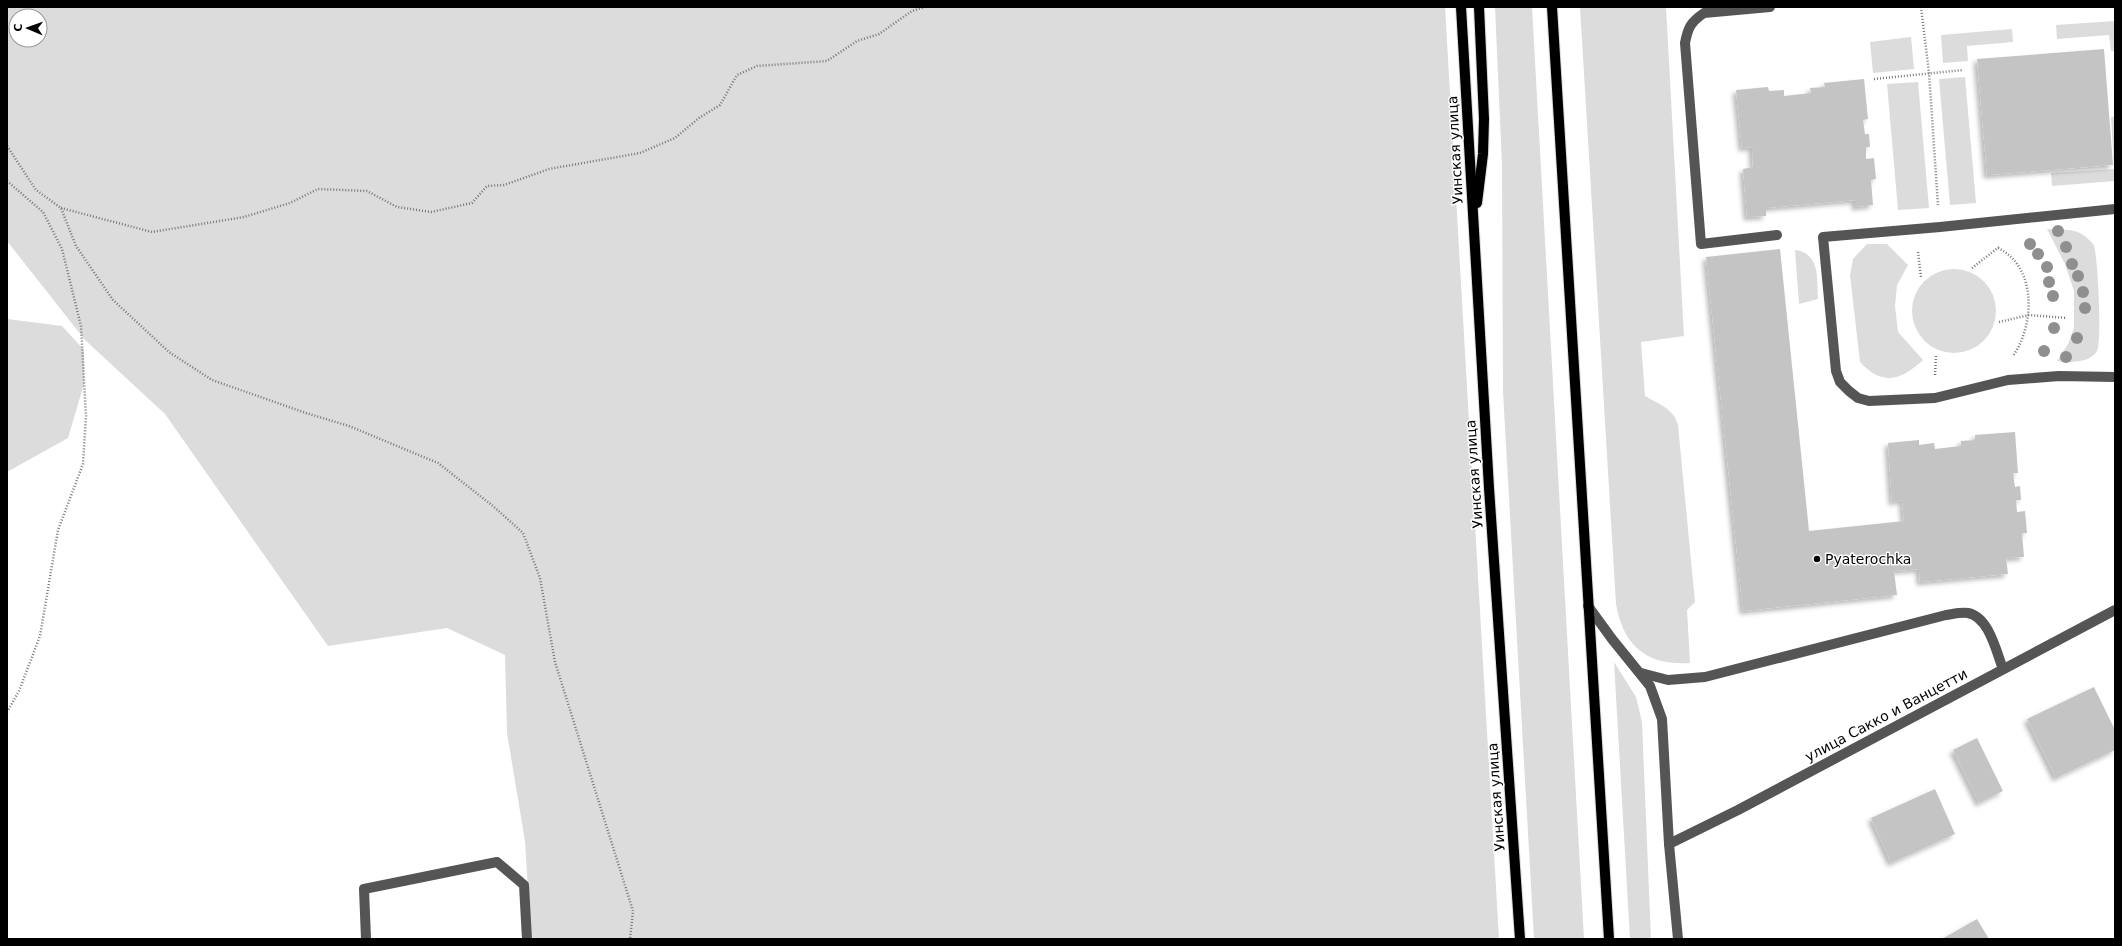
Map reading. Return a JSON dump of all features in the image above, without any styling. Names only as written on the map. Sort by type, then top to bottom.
[{"type":"main road","name":"Уинская улица","points":[[1461,7],[1489,488],[1520,939]]},
{"type":"main road","points":[[1474,232],[1483,154],[1484,119],[1479,7]]},
{"type":"main road","points":[[1552,7],[1609,939]]},
{"type":"street","points":[[1770,7],[1704,13],[1696,19],[1688,29],[1686,42],[1701,244],[1777,235]]},
{"type":"street","points":[[2115,209],[1940,227],[1823,237],[1836,371],[1840,382],[1858,398],[1869,402],[1934,398],[2008,380],[2059,376],[2115,376]]},
{"type":"street","points":[[1588,606],[1612,640],[1641,673],[1656,699],[1662,719],[1669,844],[1678,939]]},
{"type":"street","name":"улица Сакко и Ванцетти","points":[[1669,844],[1738,810],[2115,610]]},
{"type":"street","points":[[1641,673],[1668,680],[1705,677],[1946,615],[1968,613],[1980,619],[1986,627],[2003,669]]},
{"type":"street","points":[[366,939],[364,889],[497,862],[524,885],[527,939]]},
{"type":"path","points":[[7,146],[36,190],[61,208],[152,232],[244,217],[290,203],[318,189],[367,191],[397,208],[430,212],[472,203],[487,186],[504,185],[549,169],[640,153],[675,138],[699,118],[720,105],[737,75],[757,66],[827,61],[858,41],[879,34],[912,10],[925,7]]},
{"type":"path","points":[[1921,7],[1929,73],[1940,227]]},
{"type":"path","points":[[1874,79],[1963,70]]},
{"type":"path","points":[[7,181],[43,212],[62,249],[81,326],[86,416],[83,464],[58,530],[40,636],[19,691],[7,712]]},
{"type":"path","points":[[61,208],[76,246],[113,300],[169,352],[212,380],[306,413],[349,426],[438,463],[493,506],[523,533],[540,578],[555,662],[633,911],[630,939]]},
{"type":"path","points":[[1972,268],[1998,248],[2010,220]]},
{"type":"path","points":[[1998,248],[2010,254],[2022,271],[2028,292],[2029,315],[2024,334],[2016,351],[2008,363],[2008,380]]},
{"type":"path","points":[[1999,322],[2029,315],[2067,318]]},
{"type":"shaded area","points":[[7,7],[1445,7],[1499,939],[531,939],[525,841],[507,733],[505,655],[447,628],[328,646],[165,414],[85,340],[7,241]]},
{"type":"shaded area","points":[[1495,7],[1532,7],[1584,939],[1534,939],[1503,392],[1502,165]]},
{"type":"shaded area","points":[[1580,7],[1666,7],[1684,336],[1641,342],[1645,396],[1661,404],[1669,411],[1676,419],[1678,425],[1695,602],[1687,610],[1690,663],[1661,661],[1639,650],[1624,631],[1616,604]]},
{"type":"shaded area","points":[[2115,21],[2115,51],[2111,51],[2109,35],[2057,39],[2056,25]]},
{"type":"shaded area","points":[[2012,29],[2013,42],[1967,46],[1968,61],[1943,63],[1941,35]]},
{"type":"shaded area","points":[[1911,37],[1914,69],[1873,73],[1870,42]]},
{"type":"shaded area","points":[[1965,77],[1976,203],[1950,205],[1939,79]]},
{"type":"shaded area","points":[[1918,82],[1929,208],[1898,210],[1887,84]]},
{"type":"shaded area","points":[[2111,117],[2115,117],[2115,181],[2052,186],[2051,173],[2114,169]]},
{"type":"shaded area","points":[[2047,229],[2078,232],[2092,242],[2094,246],[2099,299],[2098,344],[2097,351],[2094,355],[2084,360],[2073,362],[2057,361],[2068,344],[2074,328],[2074,291],[2065,264]]},
{"type":"shaded area","points":[[1867,244],[1887,244],[1908,265],[1897,285],[1895,306],[1898,332],[1923,360],[1907,372],[1892,378],[1884,378],[1876,375],[1860,362],[1850,275],[1853,259]]},
{"type":"shaded area","points":[[1795,250],[1803,252],[1813,261],[1816,268],[1818,283],[1818,299],[1799,304]]},
{"type":"shaded area","points":[[1954,269],[1970,272],[1984,281],[1993,295],[1996,311],[1993,327],[1984,341],[1970,350],[1954,353],[1938,350],[1924,341],[1915,327],[1912,311],[1915,295],[1924,281],[1938,272]]},
{"type":"shaded area","points":[[7,319],[62,326],[84,350],[84,384],[68,438],[7,472]]},
{"type":"shaded area","points":[[1614,662],[1636,697],[1642,722],[1651,939],[1630,939]]},
{"type":"building","points":[[2104,49],[2113,165],[1987,175],[1977,59]]},
{"type":"building","points":[[1864,79],[1868,119],[1863,120],[1865,134],[1869,134],[1870,147],[1866,147],[1866,159],[1874,158],[1876,179],[1871,180],[1873,205],[1855,207],[1855,200],[1766,208],[1766,216],[1747,217],[1743,169],[1753,167],[1752,147],[1742,148],[1736,90],[1768,87],[1769,91],[1784,90],[1784,96],[1811,93],[1810,88],[1825,87],[1824,83]]},
{"type":"building","points":[[1780,249],[1809,531],[1904,521],[1902,500],[1892,502],[1888,443],[1919,440],[1919,445],[1934,443],[1935,449],[1961,446],[1961,441],[1975,440],[1975,435],[2015,432],[2018,473],[2013,473],[2015,487],[2020,486],[2021,500],[2016,500],[2017,512],[2025,511],[2027,533],[2022,533],[2024,557],[2006,558],[2008,574],[1920,582],[1919,569],[1894,571],[1897,595],[1743,611],[1706,257]]},
{"type":"building","points":[[2094,687],[2115,730],[2115,750],[2056,778],[2027,719]]},
{"type":"building","points":[[1977,738],[2003,791],[1979,803],[1953,750]]},
{"type":"building","points":[[1935,789],[1955,834],[1891,863],[1871,818]]},
{"type":"building","points":[[1977,919],[1989,939],[1942,939]]},
{"type":"place","name":"Pyaterochka","points":[[1817,559]]}]
